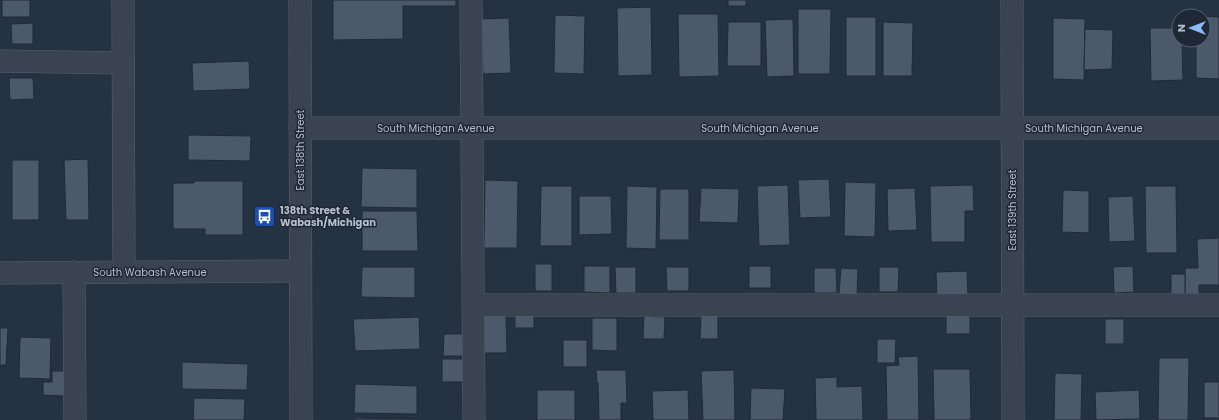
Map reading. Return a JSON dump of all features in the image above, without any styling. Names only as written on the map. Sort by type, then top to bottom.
[{"type":"street","points":[[123,0],[124,272]]},
{"type":"street","name":"East 138th Street","points":[[300,0],[301,420]]},
{"type":"street","points":[[472,0],[474,420]]},
{"type":"street","name":"East 139th Street","points":[[1012,0],[1013,420]]},
{"type":"street","points":[[0,61],[123,63]]},
{"type":"street","name":"South Michigan Avenue","points":[[300,128],[1219,128]]},
{"type":"street","name":"South Wabash Avenue","points":[[0,273],[300,271]]},
{"type":"street","points":[[74,272],[75,420]]},
{"type":"street","points":[[474,305],[1219,305]]},
{"type":"building","points":[[2,0],[30,0],[30,17],[2,17]]},
{"type":"building","points":[[333,0],[456,0],[456,6],[403,6],[403,39],[333,40]]},
{"type":"building","points":[[728,0],[746,0],[746,6],[728,6]]},
{"type":"building","points":[[651,7],[652,75],[618,76],[617,8]]},
{"type":"building","points":[[798,9],[831,9],[830,74],[798,74]]},
{"type":"building","points":[[678,14],[718,14],[719,76],[679,77]]},
{"type":"building","points":[[555,15],[585,16],[584,74],[554,73]]},
{"type":"building","points":[[1211,16],[1219,17],[1219,79],[1196,78],[1196,48],[1211,48]]},
{"type":"building","points":[[846,17],[876,17],[876,76],[846,76]]},
{"type":"building","points":[[509,18],[511,73],[483,74],[481,19]]},
{"type":"building","points":[[1053,18],[1085,19],[1084,80],[1053,79]]},
{"type":"building","points":[[793,19],[794,76],[767,77],[765,20]]},
{"type":"building","points":[[728,22],[761,22],[761,66],[727,66]]},
{"type":"building","points":[[883,22],[913,23],[912,76],[883,76]]},
{"type":"building","points":[[33,23],[33,44],[12,44],[11,24]]},
{"type":"building","points":[[1150,28],[1171,28],[1171,48],[1182,48],[1183,80],[1151,81]]},
{"type":"building","points":[[1085,29],[1113,30],[1112,69],[1084,70]]},
{"type":"building","points":[[249,61],[250,89],[193,91],[192,63]]},
{"type":"building","points":[[9,78],[33,78],[34,99],[10,100]]},
{"type":"building","points":[[188,135],[251,136],[250,161],[188,160]]},
{"type":"building","points":[[88,159],[89,220],[66,220],[64,160]]},
{"type":"building","points":[[12,160],[39,160],[39,220],[12,220]]},
{"type":"building","points":[[362,168],[417,169],[417,208],[361,207]]},
{"type":"building","points":[[829,179],[831,217],[800,218],[798,180]]},
{"type":"building","points":[[485,180],[518,181],[517,248],[484,248]]},
{"type":"building","points":[[194,181],[243,181],[243,235],[205,235],[205,229],[173,229],[173,183],[194,183]]},
{"type":"building","points":[[845,182],[876,183],[875,237],[844,236]]},
{"type":"building","points":[[788,185],[790,245],[759,246],[757,186]]},
{"type":"building","points":[[973,185],[974,211],[965,211],[965,242],[931,242],[930,186]]},
{"type":"building","points":[[541,186],[572,186],[572,246],[540,246]]},
{"type":"building","points":[[627,186],[657,187],[656,249],[626,248]]},
{"type":"building","points":[[1145,186],[1176,186],[1177,253],[1146,253]]},
{"type":"building","points":[[701,188],[739,189],[738,223],[699,222]]},
{"type":"building","points":[[915,188],[917,230],[888,231],[887,189]]},
{"type":"building","points":[[660,189],[689,189],[689,240],[659,240]]},
{"type":"building","points":[[1063,190],[1089,191],[1089,233],[1062,232]]},
{"type":"building","points":[[579,196],[611,196],[612,234],[579,235]]},
{"type":"building","points":[[1133,196],[1135,241],[1109,242],[1108,197]]},
{"type":"building","points":[[362,211],[417,211],[418,251],[362,251]]},
{"type":"building","points":[[1219,238],[1219,285],[1199,285],[1199,294],[1185,294],[1185,268],[1198,268],[1197,239]]},
{"type":"building","points":[[535,264],[552,264],[552,291],[535,291]]},
{"type":"building","points":[[584,266],[610,266],[610,293],[584,292]]},
{"type":"building","points":[[749,266],[771,266],[771,288],[749,288]]},
{"type":"building","points":[[1133,266],[1134,292],[1114,293],[1113,267]]},
{"type":"building","points":[[362,267],[415,267],[415,298],[361,297]]},
{"type":"building","points":[[615,267],[636,267],[636,293],[616,293]]},
{"type":"building","points":[[666,267],[689,267],[689,291],[667,291]]},
{"type":"building","points":[[879,267],[899,267],[898,292],[879,292]]},
{"type":"building","points":[[814,268],[836,268],[837,293],[814,293]]},
{"type":"building","points":[[841,268],[858,269],[857,295],[839,294]]},
{"type":"building","points":[[967,271],[968,298],[937,298],[936,272]]},
{"type":"building","points":[[1171,274],[1185,274],[1185,294],[1171,294]]},
{"type":"building","points":[[515,312],[534,312],[534,328],[515,328]]},
{"type":"building","points":[[482,315],[506,315],[507,353],[483,353]]},
{"type":"building","points":[[701,315],[718,315],[718,339],[700,339]]},
{"type":"building","points":[[946,315],[970,316],[970,334],[946,334]]},
{"type":"building","points":[[644,316],[665,317],[664,339],[643,339]]},
{"type":"building","points":[[419,317],[420,349],[355,351],[353,319]]},
{"type":"building","points":[[592,318],[617,318],[617,351],[592,350]]},
{"type":"building","points":[[1105,319],[1124,319],[1124,344],[1105,344]]},
{"type":"building","points":[[0,328],[8,328],[6,365],[0,365]]},
{"type":"building","points":[[444,334],[465,334],[464,356],[443,356]]},
{"type":"building","points":[[20,337],[51,338],[50,379],[19,378]]},
{"type":"building","points":[[877,339],[896,339],[895,363],[877,363]]},
{"type":"building","points":[[563,340],[587,340],[587,367],[563,367]]},
{"type":"building","points":[[918,356],[919,420],[887,420],[886,366],[899,365],[898,357]]},
{"type":"building","points":[[1159,358],[1189,358],[1188,420],[1158,420]]},
{"type":"building","points":[[442,359],[464,359],[464,382],[442,382]]},
{"type":"building","points":[[182,362],[248,364],[247,390],[182,389]]},
{"type":"building","points":[[933,369],[970,369],[971,420],[934,420]]},
{"type":"building","points":[[596,370],[626,370],[627,403],[621,403],[621,420],[599,420],[598,383]]},
{"type":"building","points":[[734,370],[735,420],[703,420],[701,371]]},
{"type":"building","points":[[52,371],[65,371],[64,396],[43,395],[43,382],[52,382]]},
{"type":"building","points":[[1055,373],[1082,374],[1081,420],[1054,420]]},
{"type":"building","points":[[837,377],[837,387],[862,386],[863,420],[816,420],[815,378]]},
{"type":"building","points":[[1204,382],[1219,382],[1219,418],[1204,418]]},
{"type":"building","points":[[355,384],[417,386],[417,414],[354,413]]},
{"type":"building","points":[[751,388],[785,389],[783,420],[750,420]]},
{"type":"building","points":[[537,390],[575,390],[575,420],[537,420]]},
{"type":"building","points":[[688,390],[689,420],[653,420],[652,391]]},
{"type":"building","points":[[1139,390],[1140,419],[1096,420],[1095,392]]},
{"type":"building","points":[[194,398],[245,399],[244,420],[193,420]]},
{"type":"building","points":[[355,418],[417,419],[417,420],[355,420]]},
{"type":"place","name":"138th Street & Wabash/Michigan","points":[[265,216]]}]
